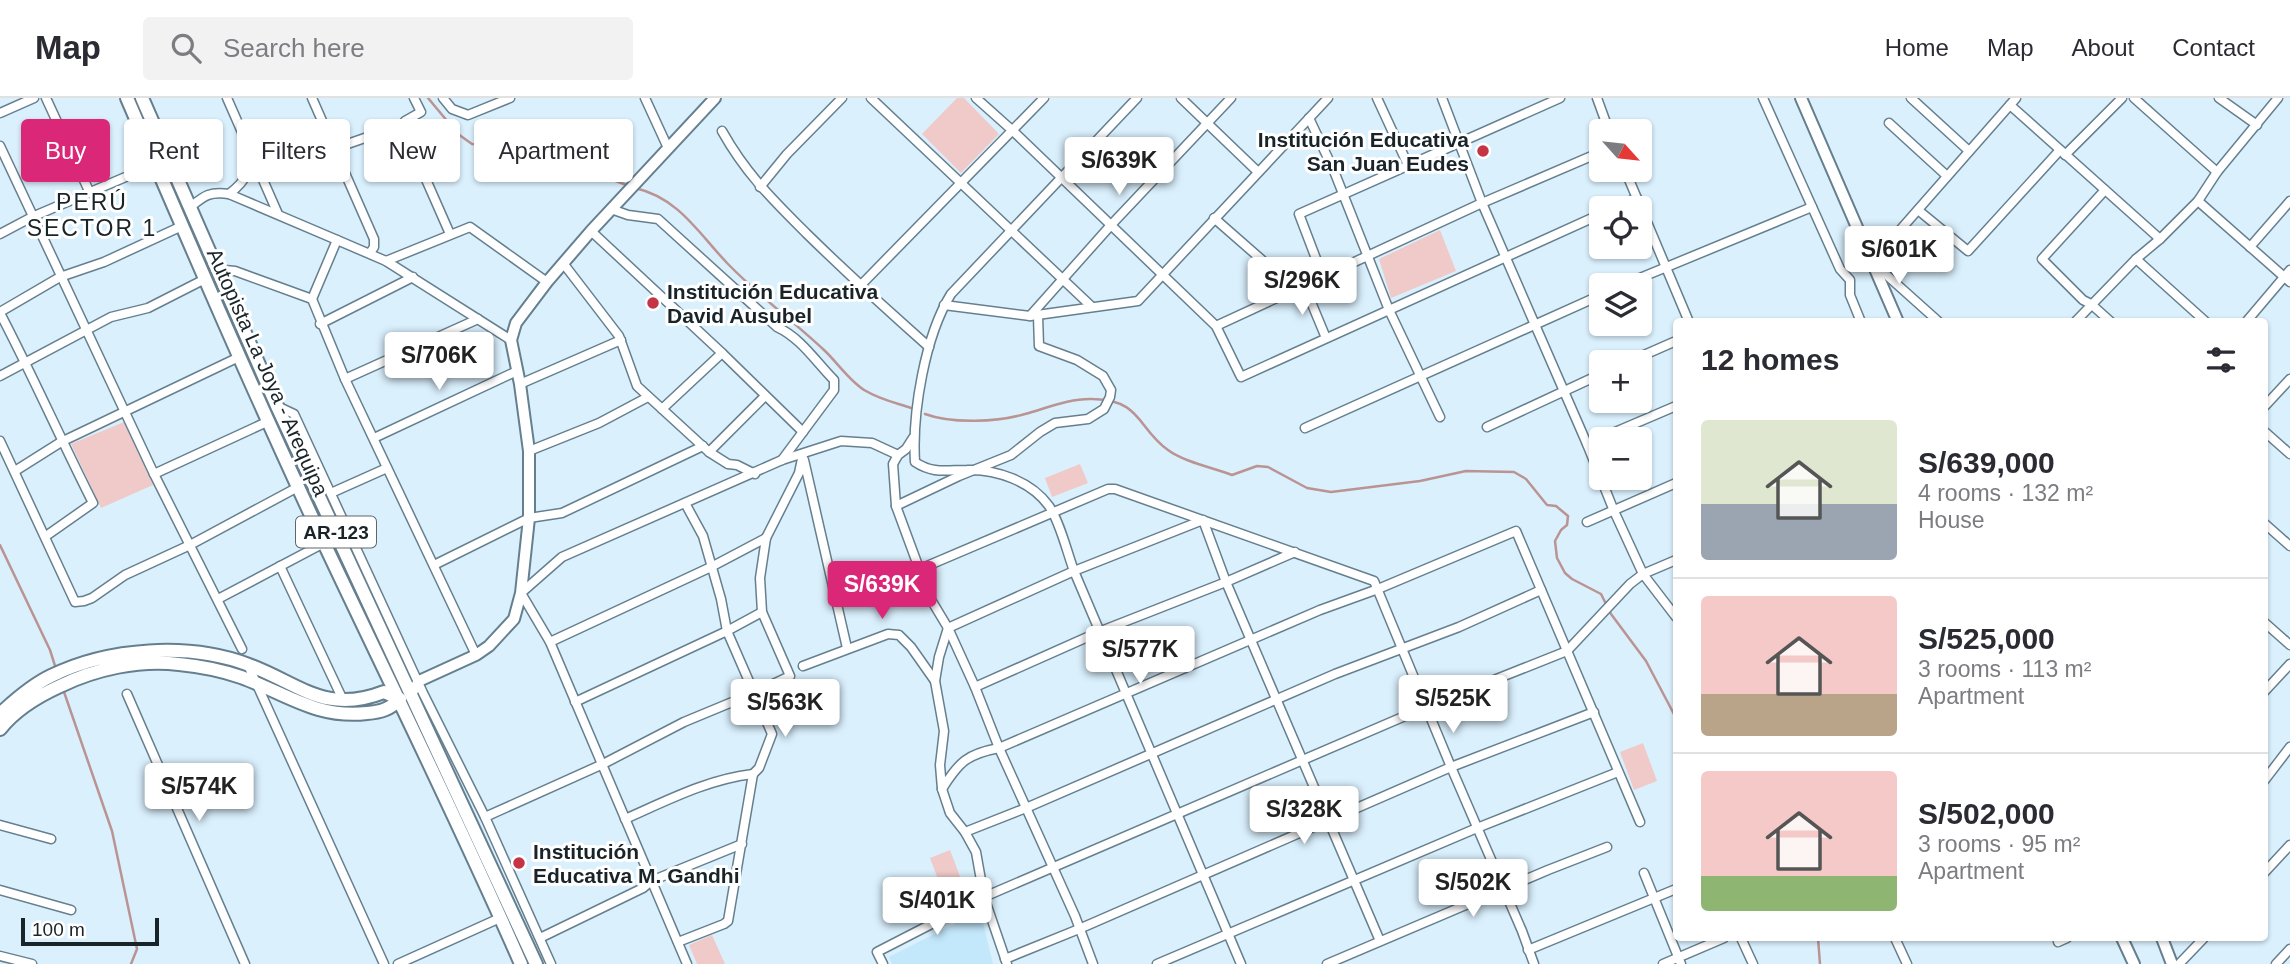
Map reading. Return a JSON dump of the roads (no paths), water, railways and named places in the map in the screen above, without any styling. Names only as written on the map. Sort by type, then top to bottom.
[{"type":"main road","name":"Autopista La Joya - Arequipa","points":[[127,98],[136,119]]},
{"type":"main road","name":"Autopista La Joya - Arequipa","points":[[142,98],[277,406],[536,964]]},
{"type":"main road","name":"Autopista La Joya - Arequipa","points":[[164,182],[324,543],[411,695],[500,918],[522,964]]},
{"type":"main road","points":[[0,714],[49,676],[84,662],[106,657],[199,653],[248,665],[311,694],[358,701],[384,692],[411,695]]},
{"type":"main road","points":[[0,729],[38,696],[77,677],[152,657],[212,670],[258,684],[318,710],[344,714],[391,708],[411,695]]},
{"type":"street","points":[[0,113],[34,98]]},
{"type":"street","points":[[46,98],[89,191]]},
{"type":"street","points":[[227,98],[237,121]]},
{"type":"street","points":[[312,98],[322,119]]},
{"type":"street","points":[[410,119],[421,112],[414,98]]},
{"type":"street","points":[[443,98],[460,114],[468,116],[510,98]]},
{"type":"street","points":[[645,98],[668,148]]},
{"type":"street","points":[[551,964],[485,817],[411,695],[419,681],[476,655],[489,646],[514,619],[521,593],[529,519],[529,451],[520,384],[510,340],[516,323],[563,262],[715,98]]},
{"type":"street","points":[[760,187],[787,154],[842,98]]},
{"type":"street","points":[[871,98],[1091,306]]},
{"type":"street","points":[[976,98],[1216,326],[1241,377],[1589,219]]},
{"type":"street","points":[[860,286],[1044,98]]},
{"type":"street","points":[[1138,98],[944,304],[929,347],[914,437],[915,462],[927,470],[980,470],[1005,475],[1042,498],[1052,512],[1074,571],[1241,964]]},
{"type":"street","points":[[1181,98],[1258,172]]},
{"type":"street","points":[[896,506],[1011,455],[1055,423],[1081,420],[1097,414],[1109,401],[1111,390],[1103,376],[1077,360],[1039,346],[1034,316],[1111,225],[1231,98]]},
{"type":"street","points":[[944,304],[1034,316],[1138,300],[1328,98]]},
{"type":"street","points":[[1377,98],[1408,165]]},
{"type":"street","points":[[1442,98],[1482,203],[1614,511],[1643,573],[1673,613]]},
{"type":"street","points":[[1324,277],[1299,214],[1560,98]]},
{"type":"street","points":[[1597,98],[1605,119]]},
{"type":"street","points":[[1763,98],[1840,270],[1850,279],[1850,295],[1859,318]]},
{"type":"street","points":[[1801,98],[1896,318]]},
{"type":"street","points":[[1911,98],[1969,151]]},
{"type":"street","points":[[1872,262],[2016,98]]},
{"type":"street","points":[[1918,210],[1968,251],[2062,153],[2122,98]]},
{"type":"street","points":[[2134,98],[2217,172]]},
{"type":"street","points":[[2219,98],[2257,125]]},
{"type":"street","points":[[2079,318],[2198,201],[2217,172],[2278,98]]},
{"type":"street","points":[[2010,105],[2160,239]]},
{"type":"street","points":[[1310,118],[1389,310],[1440,417]]},
{"type":"street","points":[[1889,123],[1947,176]]},
{"type":"street","points":[[722,131],[735,155],[760,187],[860,286],[929,347]]},
{"type":"street","points":[[0,146],[154,474],[242,649]]},
{"type":"street","points":[[1216,326],[1294,288],[1324,277],[1367,255],[1589,157]]},
{"type":"street","points":[[0,234],[32,216],[124,177]]},
{"type":"street","points":[[229,194],[244,182]]},
{"type":"street","points":[[264,182],[278,214]]},
{"type":"street","points":[[350,182],[374,239],[374,247],[370,253]]},
{"type":"street","points":[[427,182],[450,234]]},
{"type":"street","points":[[2105,190],[2042,259],[2083,300],[2107,318]]},
{"type":"street","points":[[189,208],[215,192],[229,194],[278,214],[386,261],[510,340]]},
{"type":"street","points":[[2198,201],[2288,276],[2250,318]]},
{"type":"street","points":[[2250,247],[2290,201]]},
{"type":"street","points":[[1651,273],[1812,207]]},
{"type":"street","points":[[611,209],[628,215],[659,219],[777,327],[803,345],[834,380],[834,390],[782,460]]},
{"type":"street","points":[[1214,218],[1294,288]]},
{"type":"street","points":[[46,536],[93,503],[0,313],[60,277],[104,262],[182,226]]},
{"type":"street","points":[[386,261],[470,227],[547,282]]},
{"type":"street","points":[[591,231],[803,432]]},
{"type":"street","points":[[1652,236],[1687,318]]},
{"type":"street","points":[[337,240],[312,299],[320,324],[476,655]]},
{"type":"street","points":[[2136,259],[2202,318]]},
{"type":"street","points":[[563,262],[621,340],[637,386],[706,449],[727,464],[737,465],[755,474]]},
{"type":"street","points":[[1872,262],[1935,318]]},
{"type":"street","points":[[215,269],[235,271],[312,299]]},
{"type":"street","points":[[320,324],[413,277]]},
{"type":"street","points":[[0,376],[111,317],[149,308],[205,279]]},
{"type":"street","points":[[1304,285],[1326,338]]},
{"type":"street","points":[[1305,428],[1589,300]]},
{"type":"street","points":[[345,379],[478,319]]},
{"type":"street","points":[[520,384],[621,340]]},
{"type":"street","points":[[1652,352],[1673,342]]},
{"type":"street","points":[[662,410],[722,353]]},
{"type":"street","points":[[15,471],[61,442],[239,356]]},
{"type":"street","points":[[374,439],[517,371]]},
{"type":"street","points":[[1487,427],[1589,379]]},
{"type":"street","points":[[2268,403],[2290,379]]},
{"type":"street","points":[[434,565],[529,519],[562,513],[706,449],[765,396]]},
{"type":"street","points":[[529,451],[599,422],[649,397]]},
{"type":"street","points":[[277,406],[295,414],[419,681]]},
{"type":"street","points":[[1587,444],[1673,407]]},
{"type":"street","points":[[154,474],[269,421]]},
{"type":"street","points":[[2268,435],[2290,454]]},
{"type":"street","points":[[914,437],[893,464],[896,506],[930,598],[948,628],[975,687],[999,748],[1054,867],[1093,964]]},
{"type":"street","points":[[0,441],[75,602],[85,601],[125,575],[190,545],[299,487]]},
{"type":"street","points":[[521,593],[562,557],[782,460],[841,441],[873,443],[898,455]]},
{"type":"street","points":[[485,817],[603,764],[684,722],[790,676],[762,612],[760,578],[766,538],[799,473],[803,454]]},
{"type":"street","points":[[803,454],[847,648]]},
{"type":"street","points":[[331,493],[387,468]]},
{"type":"street","points":[[1587,522],[1673,484]]},
{"type":"street","points":[[920,569],[1108,489],[1115,489],[1374,581],[1534,964]]},
{"type":"street","points":[[678,943],[728,921],[753,774],[759,768],[772,734],[727,631],[703,536],[685,503]]},
{"type":"street","points":[[1203,520],[1074,571],[948,628],[935,681],[944,731],[940,765],[942,789],[950,813],[976,852],[984,897],[1006,962],[1451,767],[1594,712]]},
{"type":"street","points":[[1203,520],[1226,582],[1380,941]]},
{"type":"street","points":[[2268,527],[2290,546]]},
{"type":"street","points":[[942,789],[959,764],[970,756],[999,748],[1251,639],[1516,531],[1640,822]]},
{"type":"street","points":[[550,642],[711,567],[766,538]]},
{"type":"street","points":[[218,599],[324,543]]},
{"type":"street","points":[[975,687],[1101,631],[1295,552]]},
{"type":"street","points":[[883,964],[877,952],[984,897],[1426,707],[1567,651],[1602,612],[1643,573],[1673,561]]},
{"type":"street","points":[[280,566],[343,700]]},
{"type":"street","points":[[965,832],[1335,674],[1460,627],[1541,590]]},
{"type":"street","points":[[521,593],[550,642],[687,964]]},
{"type":"street","points":[[575,702],[762,612]]},
{"type":"street","points":[[2268,626],[2290,645]]},
{"type":"street","points":[[803,666],[888,634],[899,635],[935,681]]},
{"type":"street","points":[[2268,688],[2290,664]]},
{"type":"street","points":[[248,665],[384,964]]},
{"type":"street","points":[[127,694],[245,964]]},
{"type":"street","points":[[2268,776],[2290,747]]},
{"type":"street","points":[[1157,964],[1477,828],[1618,772]]},
{"type":"street","points":[[625,819],[708,785],[734,776],[753,774]]},
{"type":"street","points":[[0,825],[51,839]]},
{"type":"street","points":[[540,938],[643,888],[651,881],[742,844]]},
{"type":"street","points":[[2268,869],[2290,845]]},
{"type":"street","points":[[1327,964],[1548,870],[1607,848]]},
{"type":"street","points":[[1644,873],[1680,961]]},
{"type":"street","points":[[0,890],[71,910]]},
{"type":"street","points":[[1528,950],[1673,890]]},
{"type":"street","points":[[398,964],[500,918]]},
{"type":"street","points":[[1663,964],[1680,961],[1718,941]]},
{"type":"street","points":[[1742,941],[1753,964]]},
{"type":"street","points":[[1896,941],[1906,964]]},
{"type":"street","points":[[2124,941],[2134,964]]},
{"type":"street","points":[[2163,941],[2172,964]]},
{"type":"street","points":[[2179,964],[2201,941]]},
{"type":"street","points":[[2276,964],[2290,949]]},
{"type":"street","points":[[0,956],[32,964]]},
{"type":"waterway","points":[[428,98],[458,134],[472,144],[508,145],[549,135],[608,178],[629,186]]},
{"type":"waterway","points":[[635,188],[664,200],[687,218],[739,275],[824,350],[860,387],[876,396],[911,408]]},
{"type":"waterway","points":[[925,414],[961,421],[989,420],[1014,417],[1076,400],[1109,401],[1130,410],[1158,442],[1182,458],[1232,475],[1257,466],[1268,467],[1307,488],[1331,492],[1420,481],[1466,471],[1514,472],[1526,479],[1547,505],[1556,506],[1568,516],[1567,525],[1555,541],[1557,558],[1565,573],[1601,594],[1611,614],[1646,661],[1673,712]]},
{"type":"waterway","points":[[0,545],[50,650],[56,669]]},
{"type":"waterway","points":[[63,689],[112,831],[137,949],[131,964]]},
{"type":"waterway","points":[[1818,941],[1820,964]]},
{"type":"place","name":"Institución Educativa San Juan Eudes","points":[[1483,151]]},
{"type":"place","name":"Institución Educativa David Ausubel","points":[[653,303]]},
{"type":"place","name":"Institución Educativa M. Gandhi","points":[[519,863]]},
{"type":"district","name":"PERÚ SECTOR 1","points":[[92,215]]}]
